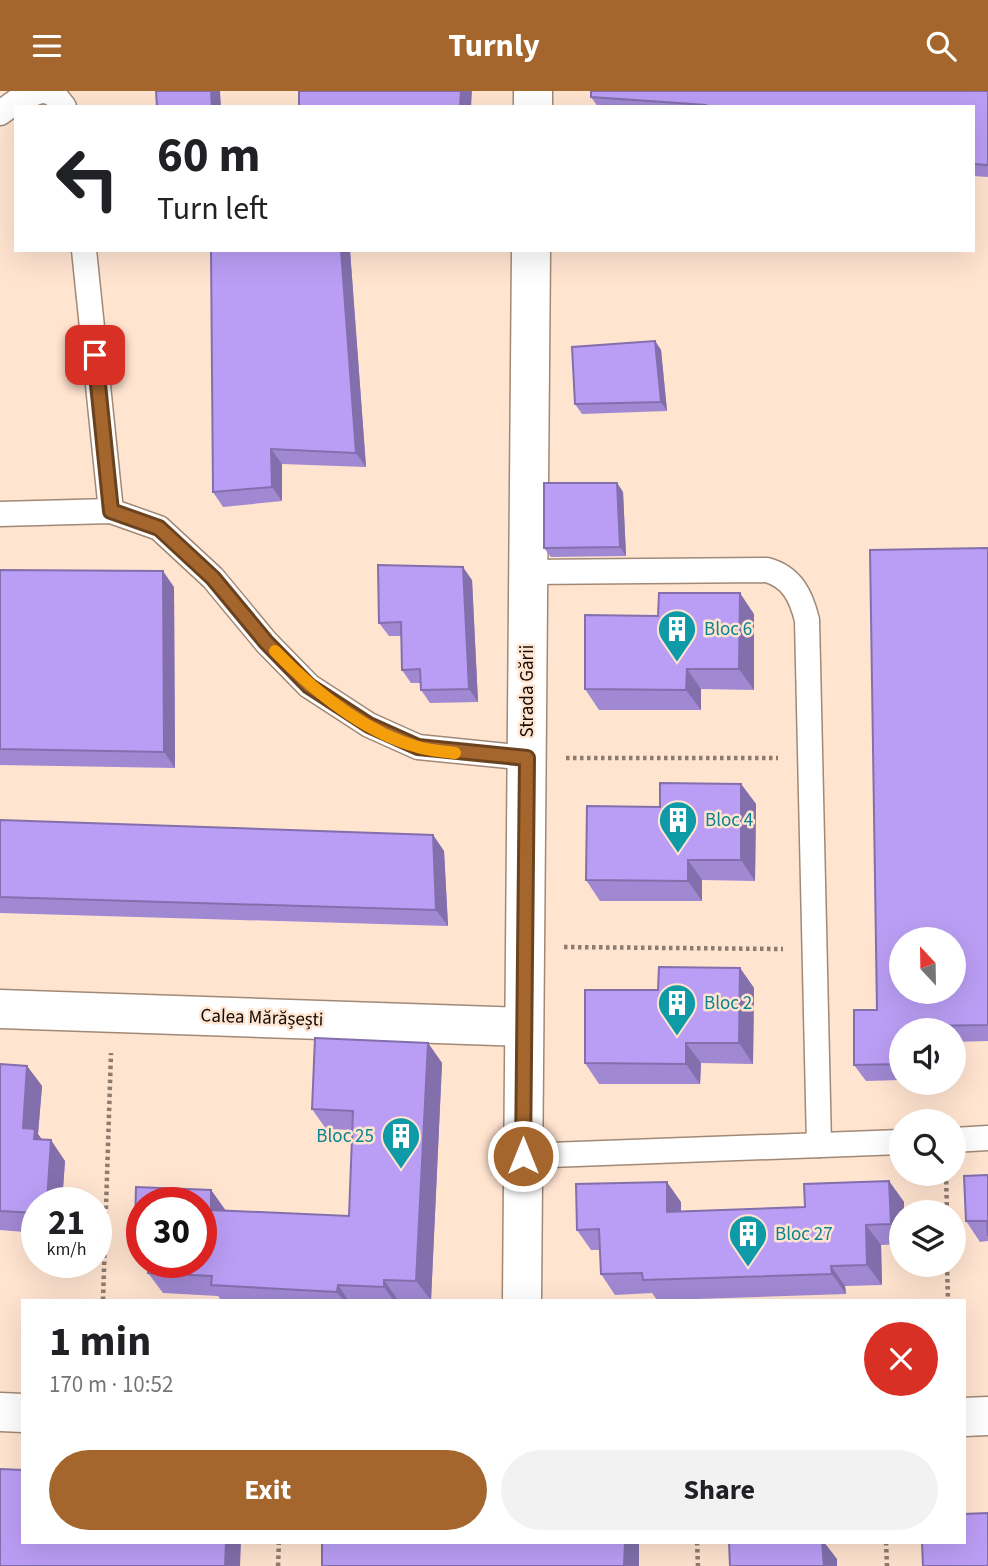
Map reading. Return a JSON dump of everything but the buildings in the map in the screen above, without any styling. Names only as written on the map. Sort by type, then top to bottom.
[{"type":"street","name":"Strada Gării","points":[[522,1299],[531,252]]},
{"type":"street","name":"Calea Mărășești","points":[[0,1009],[524,1027]]},
{"type":"street","points":[[0,1412],[21,1413]]},
{"type":"street","points":[[966,1417],[988,1416]]},
{"type":"lane","points":[[0,113],[21,99],[42,91],[53,93],[62,105]]},
{"type":"lane","points":[[84,252],[111,511]]},
{"type":"lane","points":[[0,514],[111,511],[159,528],[213,578],[266,642],[309,686],[369,725],[418,747],[527,758]]},
{"type":"lane","points":[[528,572],[751,569],[782,574],[803,604],[807,620],[819,1145]]},
{"type":"lane","points":[[966,1139],[988,1138]]},
{"type":"lane","points":[[523,1156],[889,1142]]},
{"type":"path","points":[[527,758],[810,758]]},
{"type":"path","points":[[525,946],[815,949]]},
{"type":"path","points":[[103,1299],[112,1013]]},
{"type":"path","points":[[947,1277],[948,1299]]},
{"type":"path","points":[[278,1566],[279,1544]]},
{"type":"path","points":[[696,1544],[698,1566]]},
{"type":"path","points":[[886,1544],[887,1566]]},
{"type":"slow traffic","points":[[275,651],[309,686],[369,725],[418,747],[455,753]]},
{"type":"place","name":"Bloc 6","points":[[677,663]]},
{"type":"place","name":"Bloc 4","points":[[678,854]]},
{"type":"place","name":"Bloc 2","points":[[677,1037]]},
{"type":"place","name":"Bloc 25","points":[[401,1170]]},
{"type":"place","name":"Bloc 27","points":[[748,1268]]},
{"type":"route","points":[[95,355],[111,511],[159,528],[213,578],[266,642],[309,686],[369,725],[418,747],[527,758],[523,1156]]}]
